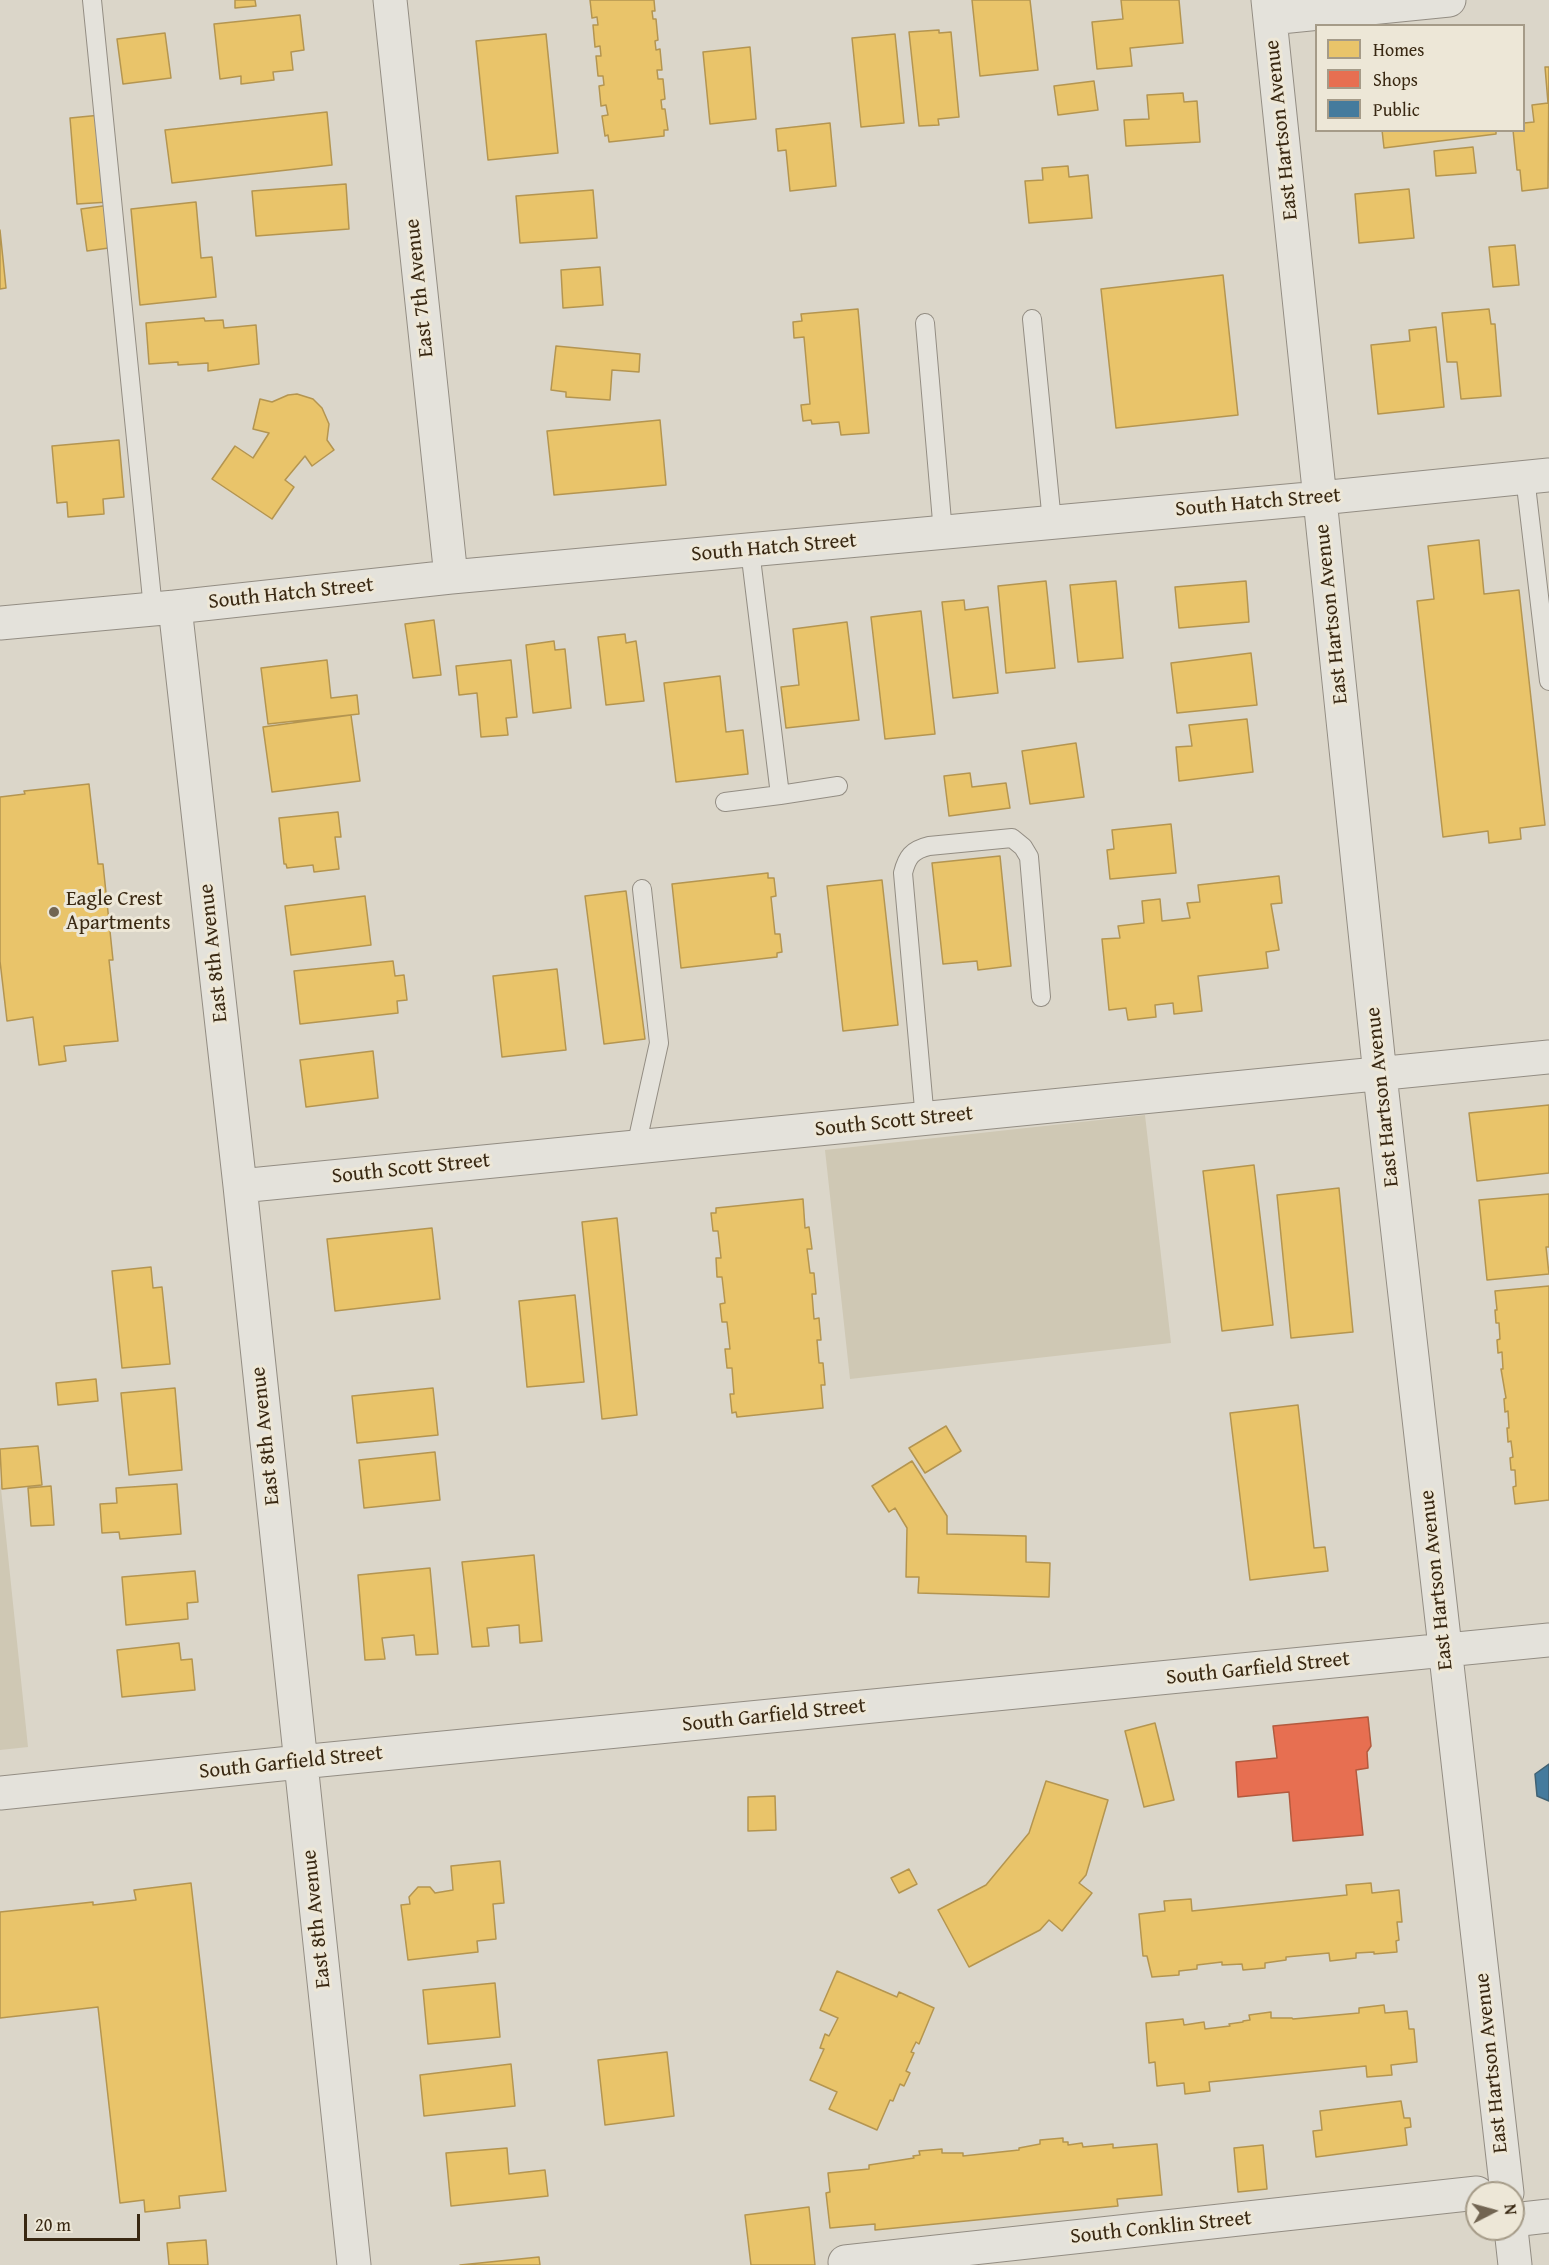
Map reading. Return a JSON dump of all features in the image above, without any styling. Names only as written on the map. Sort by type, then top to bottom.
[{"type":"street","name":"East 7th Avenue","points":[[390,0],[451,577]]},
{"type":"street","points":[[1269,9],[1449,0]]},
{"type":"street","name":"East Hartson Avenue","points":[[1269,9],[1380,1075],[1446,1651],[1495,2181]]},
{"type":"street","name":"South Hatch Street","points":[[0,623],[451,577],[1320,498],[1537,476]]},
{"type":"street","name":"East 8th Avenue","points":[[164,608],[240,1186],[354,2265]]},
{"type":"street","name":"South Scott Street","points":[[240,1186],[1549,1057]]},
{"type":"street","name":"South Garfield Street","points":[[0,1793],[1549,1640]]},
{"type":"street","name":"South Conklin Street","points":[[845,2262],[1465,2201]]},
{"type":"street","name":"South Conklin Street","points":[[1525,2208],[1549,2216]]},
{"type":"street","points":[[1512,2241],[1515,2265]]},
{"type":"lane","points":[[92,0],[164,608]]},
{"type":"lane","points":[[1032,319],[1052,522]]},
{"type":"lane","points":[[925,323],[943,533]]},
{"type":"lane","points":[[1537,476],[1549,681]]},
{"type":"lane","points":[[750,550],[780,795]]},
{"type":"lane","points":[[725,802],[838,786]]},
{"type":"lane","points":[[925,1120],[903,873],[906,860],[916,849],[1012,838],[1023,847],[1029,857],[1041,997]]},
{"type":"lane","points":[[636,1147],[659,1043],[642,889]]},
{"type":"shaded area","points":[[1145,1115],[1171,1343],[850,1379],[825,1150]]},
{"type":"shaded area","points":[[0,1479],[28,1747],[0,1750]]},
{"type":"building: Homes","points":[[235,0],[255,0],[256,6],[235,8]]},
{"type":"building: Homes","points":[[590,0],[654,0],[655,11],[652,11],[653,19],[656,19],[658,40],[655,41],[656,50],[660,49],[662,70],[657,70],[658,79],[663,79],[665,99],[661,100],[662,109],[665,109],[668,130],[664,130],[664,136],[609,142],[608,135],[605,136],[602,116],[608,115],[606,105],[601,106],[599,86],[604,85],[603,76],[598,76],[596,56],[601,56],[600,46],[595,47],[593,25],[598,25],[597,17],[592,18]]},
{"type":"building: Homes","points":[[972,0],[1030,0],[1038,70],[980,76]]},
{"type":"building: Homes","points":[[1121,0],[1179,0],[1183,43],[1130,48],[1132,66],[1097,69],[1092,22],[1123,19]]},
{"type":"building: Homes","points":[[300,15],[304,50],[291,52],[293,70],[273,72],[274,80],[241,84],[241,76],[220,79],[214,24]]},
{"type":"building: Homes","points":[[939,30],[939,33],[951,32],[959,117],[938,119],[939,125],[919,126],[909,32]]},
{"type":"building: Homes","points":[[165,33],[171,78],[123,84],[117,39]]},
{"type":"building: Homes","points":[[546,34],[558,153],[488,160],[476,41]]},
{"type":"building: Homes","points":[[895,34],[904,123],[861,127],[852,38]]},
{"type":"building: Homes","points":[[750,47],[756,119],[710,124],[703,52]]},
{"type":"building: Homes","points":[[1545,67],[1549,67],[1548,188],[1522,191],[1520,170],[1517,170],[1513,132],[1525,132],[1525,123],[1534,122],[1532,105],[1548,103]]},
{"type":"building: Homes","points":[[1094,81],[1098,110],[1058,115],[1054,86]]},
{"type":"building: Homes","points":[[1183,93],[1184,102],[1197,101],[1200,142],[1126,146],[1124,120],[1149,119],[1147,95]]},
{"type":"building: Homes","points":[[327,112],[332,165],[172,183],[165,130]]},
{"type":"building: Homes","points":[[101,115],[109,202],[77,204],[70,118]]},
{"type":"building: Homes","points":[[830,123],[836,186],[790,191],[786,150],[778,151],[776,129]]},
{"type":"building: Homes","points":[[1382,132],[1496,132],[1496,134],[1384,148]]},
{"type":"building: Homes","points":[[1473,147],[1476,173],[1436,176],[1434,151]]},
{"type":"building: Homes","points":[[1068,166],[1069,177],[1088,175],[1092,218],[1029,223],[1025,181],[1043,180],[1042,168]]},
{"type":"building: Homes","points":[[346,184],[349,229],[256,236],[252,191]]},
{"type":"building: Homes","points":[[1409,189],[1414,238],[1359,243],[1355,194]]},
{"type":"building: Homes","points":[[593,190],[597,238],[520,243],[516,196]]},
{"type":"building: Homes","points":[[196,202],[201,258],[212,257],[216,297],[140,305],[131,209]]},
{"type":"building: Homes","points":[[110,205],[116,247],[87,251],[81,209]]},
{"type":"building: Homes","points":[[0,230],[6,288],[0,289]]},
{"type":"building: Homes","points":[[1515,245],[1519,285],[1493,287],[1489,247]]},
{"type":"building: Homes","points":[[600,267],[603,305],[563,308],[561,270]]},
{"type":"building: Homes","points":[[1223,275],[1238,415],[1116,428],[1101,289]]},
{"type":"building: Homes","points":[[858,309],[869,433],[841,435],[839,422],[812,424],[811,420],[803,421],[801,405],[810,404],[804,337],[794,338],[793,322],[802,321],[801,314]]},
{"type":"building: Homes","points":[[1489,309],[1491,324],[1495,324],[1501,396],[1461,399],[1457,362],[1447,362],[1442,313]]},
{"type":"building: Homes","points":[[204,318],[205,321],[223,320],[224,328],[256,325],[259,364],[208,371],[208,363],[149,364],[146,323]]},
{"type":"building: Homes","points":[[1436,327],[1444,407],[1378,414],[1371,345],[1410,341],[1409,330]]},
{"type":"building: Homes","points":[[556,346],[640,354],[639,372],[612,370],[610,400],[566,397],[566,392],[551,390]]},
{"type":"building: Homes","points":[[297,394],[313,399],[322,408],[329,424],[327,440],[334,450],[312,466],[305,456],[285,480],[294,487],[272,519],[212,479],[235,446],[253,458],[269,433],[253,429],[260,399],[272,402]]},
{"type":"building: Homes","points":[[660,420],[666,485],[554,495],[547,431]]},
{"type":"building: Homes","points":[[119,440],[124,497],[103,499],[104,514],[68,517],[67,502],[57,503],[52,446]]},
{"type":"building: Homes","points":[[1479,540],[1484,594],[1519,590],[1545,825],[1520,828],[1521,839],[1489,843],[1488,831],[1443,837],[1417,601],[1434,599],[1428,546]]},
{"type":"building: Homes","points":[[1046,581],[1055,668],[1006,673],[998,586]]},
{"type":"building: Homes","points":[[1116,581],[1123,658],[1078,662],[1070,585]]},
{"type":"building: Homes","points":[[1246,581],[1249,622],[1179,628],[1175,587]]},
{"type":"building: Homes","points":[[964,600],[965,610],[988,607],[998,693],[953,698],[942,602]]},
{"type":"building: Homes","points":[[921,611],[935,734],[885,739],[871,617]]},
{"type":"building: Homes","points":[[434,620],[441,675],[413,678],[405,624]]},
{"type":"building: Homes","points":[[847,622],[859,720],[786,728],[781,687],[799,685],[793,629]]},
{"type":"building: Homes","points":[[625,634],[626,643],[636,641],[644,701],[606,705],[598,637]]},
{"type":"building: Homes","points":[[554,641],[555,650],[565,649],[571,708],[533,713],[526,645]]},
{"type":"building: Homes","points":[[1251,653],[1257,705],[1177,713],[1171,663]]},
{"type":"building: Homes","points":[[327,660],[331,698],[357,695],[359,714],[268,724],[261,668]]},
{"type":"building: Homes","points":[[511,660],[517,717],[506,718],[508,735],[481,737],[477,693],[459,695],[456,666]]},
{"type":"building: Homes","points":[[720,676],[726,732],[743,730],[748,774],[676,782],[664,683]]},
{"type":"building: Homes","points":[[351,715],[360,781],[272,792],[263,727]]},
{"type":"building: Homes","points":[[1247,719],[1253,772],[1179,781],[1176,747],[1192,746],[1189,725]]},
{"type":"building: Homes","points":[[1076,743],[1084,797],[1030,804],[1022,751]]},
{"type":"building: Homes","points":[[970,773],[972,787],[1006,783],[1010,808],[949,816],[944,776]]},
{"type":"building: Homes","name":"Eagle Crest Apartments","points":[[89,784],[98,864],[103,864],[113,960],[109,960],[118,1041],[64,1046],[66,1061],[39,1065],[33,1017],[7,1021],[0,961],[0,797],[25,794],[24,791]]},
{"type":"building: Homes","points":[[338,812],[341,837],[335,837],[339,869],[314,872],[313,865],[287,868],[284,864],[279,818]]},
{"type":"building: Homes","points":[[1171,824],[1176,873],[1110,879],[1107,850],[1114,849],[1112,830]]},
{"type":"building: Homes","points":[[1000,856],[1011,966],[978,970],[977,961],[943,964],[932,863]]},
{"type":"building: Homes","points":[[768,873],[768,878],[774,878],[776,896],[771,897],[775,934],[780,934],[782,952],[777,953],[777,957],[681,968],[672,884]]},
{"type":"building: Homes","points":[[1279,876],[1282,903],[1271,904],[1279,950],[1266,952],[1268,968],[1198,976],[1202,1011],[1174,1014],[1173,1003],[1155,1005],[1156,1017],[1128,1020],[1126,1008],[1109,1010],[1102,939],[1120,938],[1118,926],[1144,923],[1142,901],[1160,899],[1162,921],[1190,918],[1187,903],[1200,902],[1198,885]]},
{"type":"building: Homes","points":[[882,880],[898,1025],[843,1031],[827,886]]},
{"type":"building: Homes","points":[[626,891],[645,1039],[604,1044],[585,896]]},
{"type":"building: Homes","points":[[365,896],[371,945],[291,955],[285,906]]},
{"type":"building: Homes","points":[[393,961],[395,976],[404,975],[407,1000],[397,1001],[398,1013],[300,1024],[294,971]]},
{"type":"building: Homes","points":[[557,969],[566,1050],[502,1057],[493,976]]},
{"type":"building: Homes","points":[[373,1051],[378,1098],[306,1107],[300,1060]]},
{"type":"building: Homes","points":[[1549,1105],[1549,1173],[1477,1181],[1469,1113]]},
{"type":"building: Homes","points":[[1254,1165],[1273,1325],[1222,1331],[1203,1171]]},
{"type":"building: Homes","points":[[1339,1188],[1353,1332],[1291,1338],[1277,1195]]},
{"type":"building: Homes","points":[[1549,1194],[1549,1247],[1546,1247],[1549,1274],[1487,1280],[1479,1200]]},
{"type":"building: Homes","points":[[803,1199],[805,1228],[809,1227],[812,1249],[807,1249],[810,1273],[814,1273],[816,1294],[812,1294],[814,1319],[819,1318],[821,1340],[817,1340],[819,1363],[823,1363],[825,1385],[821,1385],[823,1408],[737,1417],[736,1412],[732,1413],[730,1394],[734,1394],[732,1368],[727,1368],[725,1349],[730,1349],[727,1322],[722,1322],[720,1304],[725,1303],[722,1277],[717,1277],[716,1258],[721,1258],[718,1231],[713,1231],[711,1213],[716,1213],[716,1208]]},
{"type":"building: Homes","points":[[617,1218],[637,1415],[602,1419],[582,1222]]},
{"type":"building: Homes","points":[[432,1228],[440,1299],[335,1311],[327,1239]]},
{"type":"building: Homes","points":[[151,1267],[153,1288],[162,1287],[170,1364],[122,1368],[112,1271]]},
{"type":"building: Homes","points":[[1549,1286],[1549,1500],[1515,1504],[1513,1487],[1516,1486],[1515,1470],[1511,1470],[1510,1458],[1513,1457],[1511,1441],[1508,1442],[1508,1411],[1505,1412],[1504,1399],[1506,1398],[1501,1369],[1503,1369],[1502,1352],[1498,1353],[1497,1340],[1500,1339],[1499,1323],[1496,1323],[1495,1291]]},
{"type":"building: Homes","points":[[575,1295],[584,1382],[527,1387],[519,1301]]},
{"type":"building: Homes","points":[[96,1379],[98,1401],[58,1405],[56,1383]]},
{"type":"building: Homes","points":[[175,1388],[182,1470],[129,1475],[121,1393]]},
{"type":"building: Homes","points":[[433,1388],[438,1435],[357,1443],[352,1396]]},
{"type":"building: Homes","points":[[1298,1405],[1314,1548],[1325,1547],[1328,1571],[1250,1580],[1230,1413]]},
{"type":"building: Homes","points":[[946,1426],[961,1451],[925,1473],[909,1448]]},
{"type":"building: Homes","points":[[38,1446],[42,1485],[2,1489],[0,1449]]},
{"type":"building: Homes","points":[[435,1452],[440,1500],[364,1508],[359,1460]]},
{"type":"building: Homes","points":[[912,1461],[947,1516],[947,1534],[1026,1536],[1026,1562],[1050,1563],[1049,1597],[918,1593],[919,1577],[906,1577],[907,1528],[895,1508],[889,1512],[872,1486]]},
{"type":"building: Homes","points":[[177,1484],[181,1534],[120,1539],[119,1532],[102,1533],[100,1504],[117,1503],[116,1488]]},
{"type":"building: Homes","points":[[51,1486],[54,1525],[31,1526],[28,1488]]},
{"type":"building: Homes","points":[[534,1555],[542,1641],[520,1643],[519,1625],[487,1628],[489,1646],[472,1647],[462,1562]]},
{"type":"building: Homes","points":[[430,1568],[438,1654],[416,1655],[414,1635],[382,1638],[385,1659],[365,1660],[358,1575]]},
{"type":"building: Homes","points":[[195,1571],[198,1602],[187,1603],[188,1619],[126,1625],[122,1577]]},
{"type":"building: Homes","points":[[179,1643],[181,1660],[192,1659],[195,1690],[122,1697],[117,1650]]},
{"type":"building: Homes","points":[[1155,1723],[1174,1800],[1144,1807],[1125,1731]]},
{"type":"building: Homes","points":[[1046,1781],[1108,1800],[1086,1875],[1079,1883],[1092,1893],[1062,1931],[1049,1920],[1040,1930],[969,1967],[938,1910],[986,1885],[1029,1833]]},
{"type":"building: Homes","points":[[775,1796],[776,1830],[748,1831],[748,1797]]},
{"type":"building: Homes","points":[[500,1861],[504,1903],[493,1904],[496,1939],[477,1941],[478,1952],[408,1960],[401,1905],[410,1904],[409,1897],[418,1887],[430,1887],[435,1893],[453,1890],[451,1866]]},
{"type":"building: Homes","points":[[909,1869],[917,1884],[899,1893],[891,1878]]},
{"type":"building: Homes","points":[[191,1883],[226,2191],[179,2196],[180,2208],[145,2212],[144,2200],[120,2203],[98,2007],[0,2018],[0,1912],[136,1900],[134,1890]]},
{"type":"building: Homes","points":[[1371,1883],[1372,1893],[1399,1890],[1402,1922],[1397,1922],[1399,1940],[1396,1941],[1397,1952],[1356,1953],[1356,1958],[1330,1961],[1329,1953],[1286,1957],[1286,1960],[1265,1963],[1265,1968],[1243,1970],[1242,1964],[1222,1965],[1222,1962],[1197,1965],[1197,1969],[1179,1971],[1179,1975],[1152,1977],[1147,1956],[1143,1956],[1139,1914],[1165,1911],[1164,1901],[1191,1899],[1192,1911],[1347,1895],[1346,1885]]},
{"type":"building: Homes","points":[[837,1971],[897,1997],[899,1992],[934,2008],[919,2044],[916,2042],[911,2052],[914,2053],[906,2071],[910,2073],[904,2086],[900,2084],[893,2101],[890,2100],[877,2130],[829,2109],[837,2092],[810,2080],[824,2049],[820,2048],[825,2034],[829,2036],[838,2018],[820,2010]]},
{"type":"building: Homes","points":[[495,1983],[500,2037],[428,2044],[423,1990]]},
{"type":"building: Homes","points":[[1384,2005],[1385,2013],[1407,2011],[1409,2029],[1414,2029],[1417,2062],[1391,2065],[1392,2075],[1367,2077],[1366,2066],[1209,2082],[1210,2091],[1185,2094],[1184,2083],[1157,2086],[1155,2062],[1149,2063],[1146,2023],[1183,2019],[1184,2025],[1204,2022],[1205,2029],[1230,2026],[1229,2024],[1250,2020],[1249,2015],[1271,2012],[1271,2018],[1293,2019],[1359,2013],[1359,2008]]},
{"type":"building: Homes","points":[[667,2052],[674,2116],[605,2125],[598,2060]]},
{"type":"building: Homes","points":[[511,2064],[515,2106],[424,2116],[420,2075]]},
{"type":"building: Homes","points":[[1401,2101],[1404,2118],[1410,2118],[1411,2127],[1405,2128],[1407,2145],[1316,2157],[1313,2131],[1322,2130],[1320,2111]]},
{"type":"building: Homes","points":[[1063,2138],[1063,2142],[1068,2142],[1068,2145],[1082,2143],[1083,2147],[1113,2144],[1113,2148],[1157,2144],[1162,2195],[1117,2199],[1118,2206],[875,2230],[875,2224],[830,2228],[826,2193],[830,2192],[828,2173],[869,2169],[869,2165],[914,2158],[913,2156],[920,2155],[919,2151],[942,2149],[942,2153],[963,2153],[963,2156],[1019,2150],[1019,2148],[1040,2144],[1040,2140]]},
{"type":"building: Homes","points":[[1263,2145],[1267,2189],[1238,2192],[1234,2148]]},
{"type":"building: Homes","points":[[507,2148],[509,2174],[545,2170],[548,2196],[451,2206],[446,2153]]},
{"type":"building: Homes","points":[[809,2207],[815,2265],[751,2265],[745,2215]]},
{"type":"building: Homes","points":[[206,2240],[208,2265],[169,2265],[167,2243]]},
{"type":"building: Homes","points":[[539,2257],[540,2265],[460,2265]]},
{"type":"building: Shops","points":[[1368,1717],[1371,1746],[1367,1752],[1368,1768],[1356,1770],[1363,1835],[1293,1841],[1289,1792],[1238,1797],[1236,1762],[1277,1758],[1273,1726]]},
{"type":"building: Public","points":[[1549,1764],[1549,1801],[1537,1796],[1535,1774]]},
{"type":"place","name":"Eagle Crest Apartments","points":[[54,912]]}]
